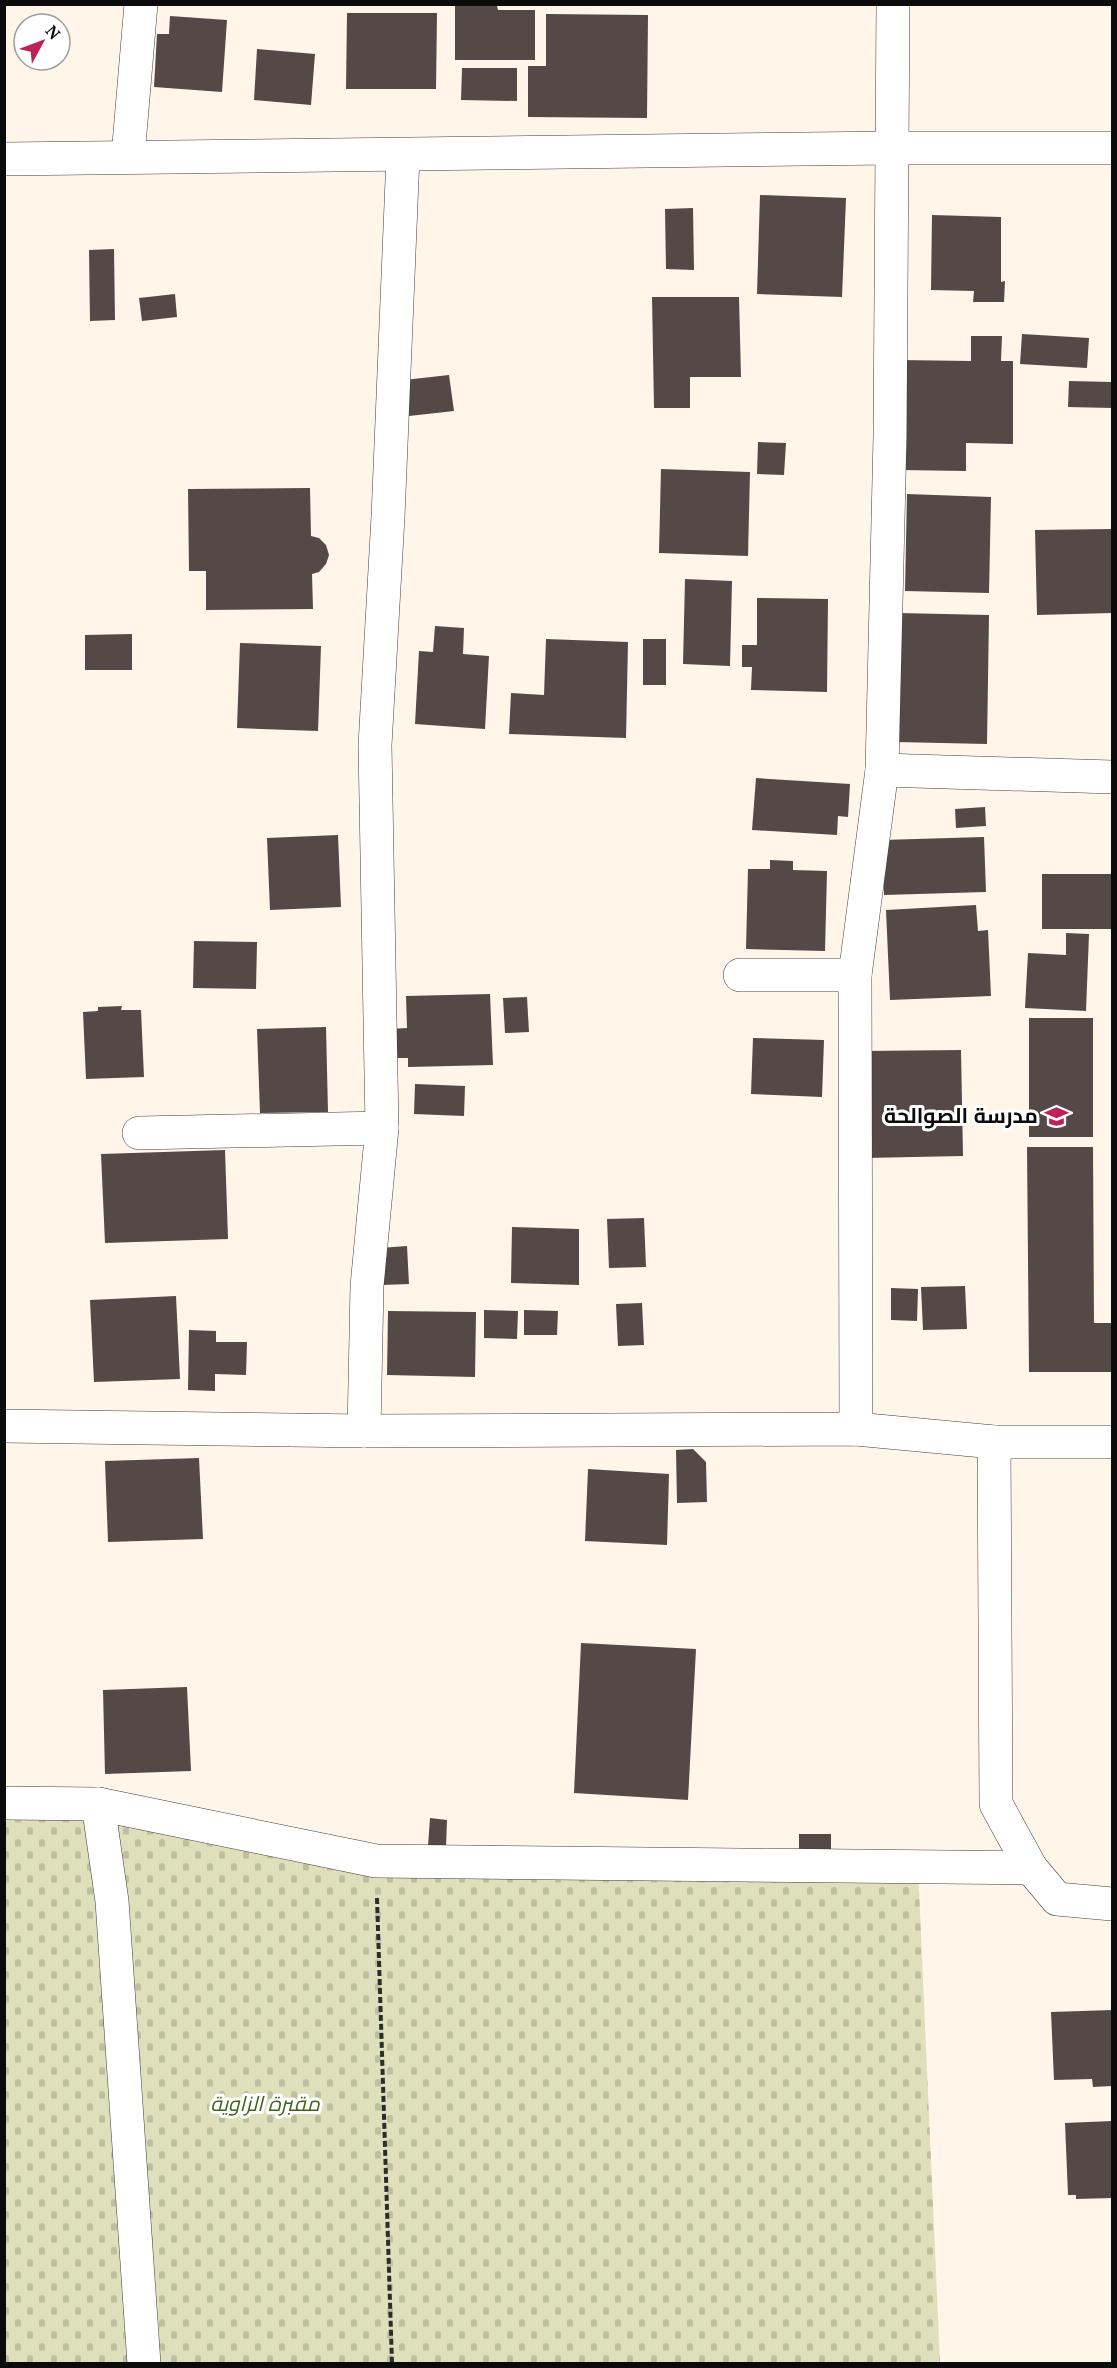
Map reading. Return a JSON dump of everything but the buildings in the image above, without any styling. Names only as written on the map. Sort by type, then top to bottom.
[{"type":"street","points":[[128,156],[141,4]]},
{"type":"street","points":[[856,1429],[855,975],[882,770],[890,437],[893,4]]},
{"type":"street","points":[[4,159],[128,156],[403,156],[892,148],[1113,148]]},
{"type":"street","points":[[364,1431],[367,1286],[382,1128],[375,745],[388,517],[403,156]]},
{"type":"street","points":[[882,770],[1113,777]]},
{"type":"street","points":[[740,975],[855,975]]},
{"type":"street","points":[[139,1133],[382,1128]]},
{"type":"street","points":[[4,1426],[364,1431],[856,1429],[994,1442],[1113,1442]]},
{"type":"street","points":[[994,1442],[996,1804],[1030,1868],[1057,1899],[1113,1904]]},
{"type":"street","points":[[4,1803],[98,1804],[376,1861],[1030,1868]]},
{"type":"street","points":[[98,1804],[112,1902],[144,2364]]},
{"type":"path","points":[[376,1861],[392,2364]]},
{"type":"green space","name":"مقبرة الزاوية","points":[[5,1802],[376,1861],[918,1867],[940,2363],[5,2364]]},
{"type":"place","name":"مدرسة الصوالحة","points":[[1056,1116]]}]
